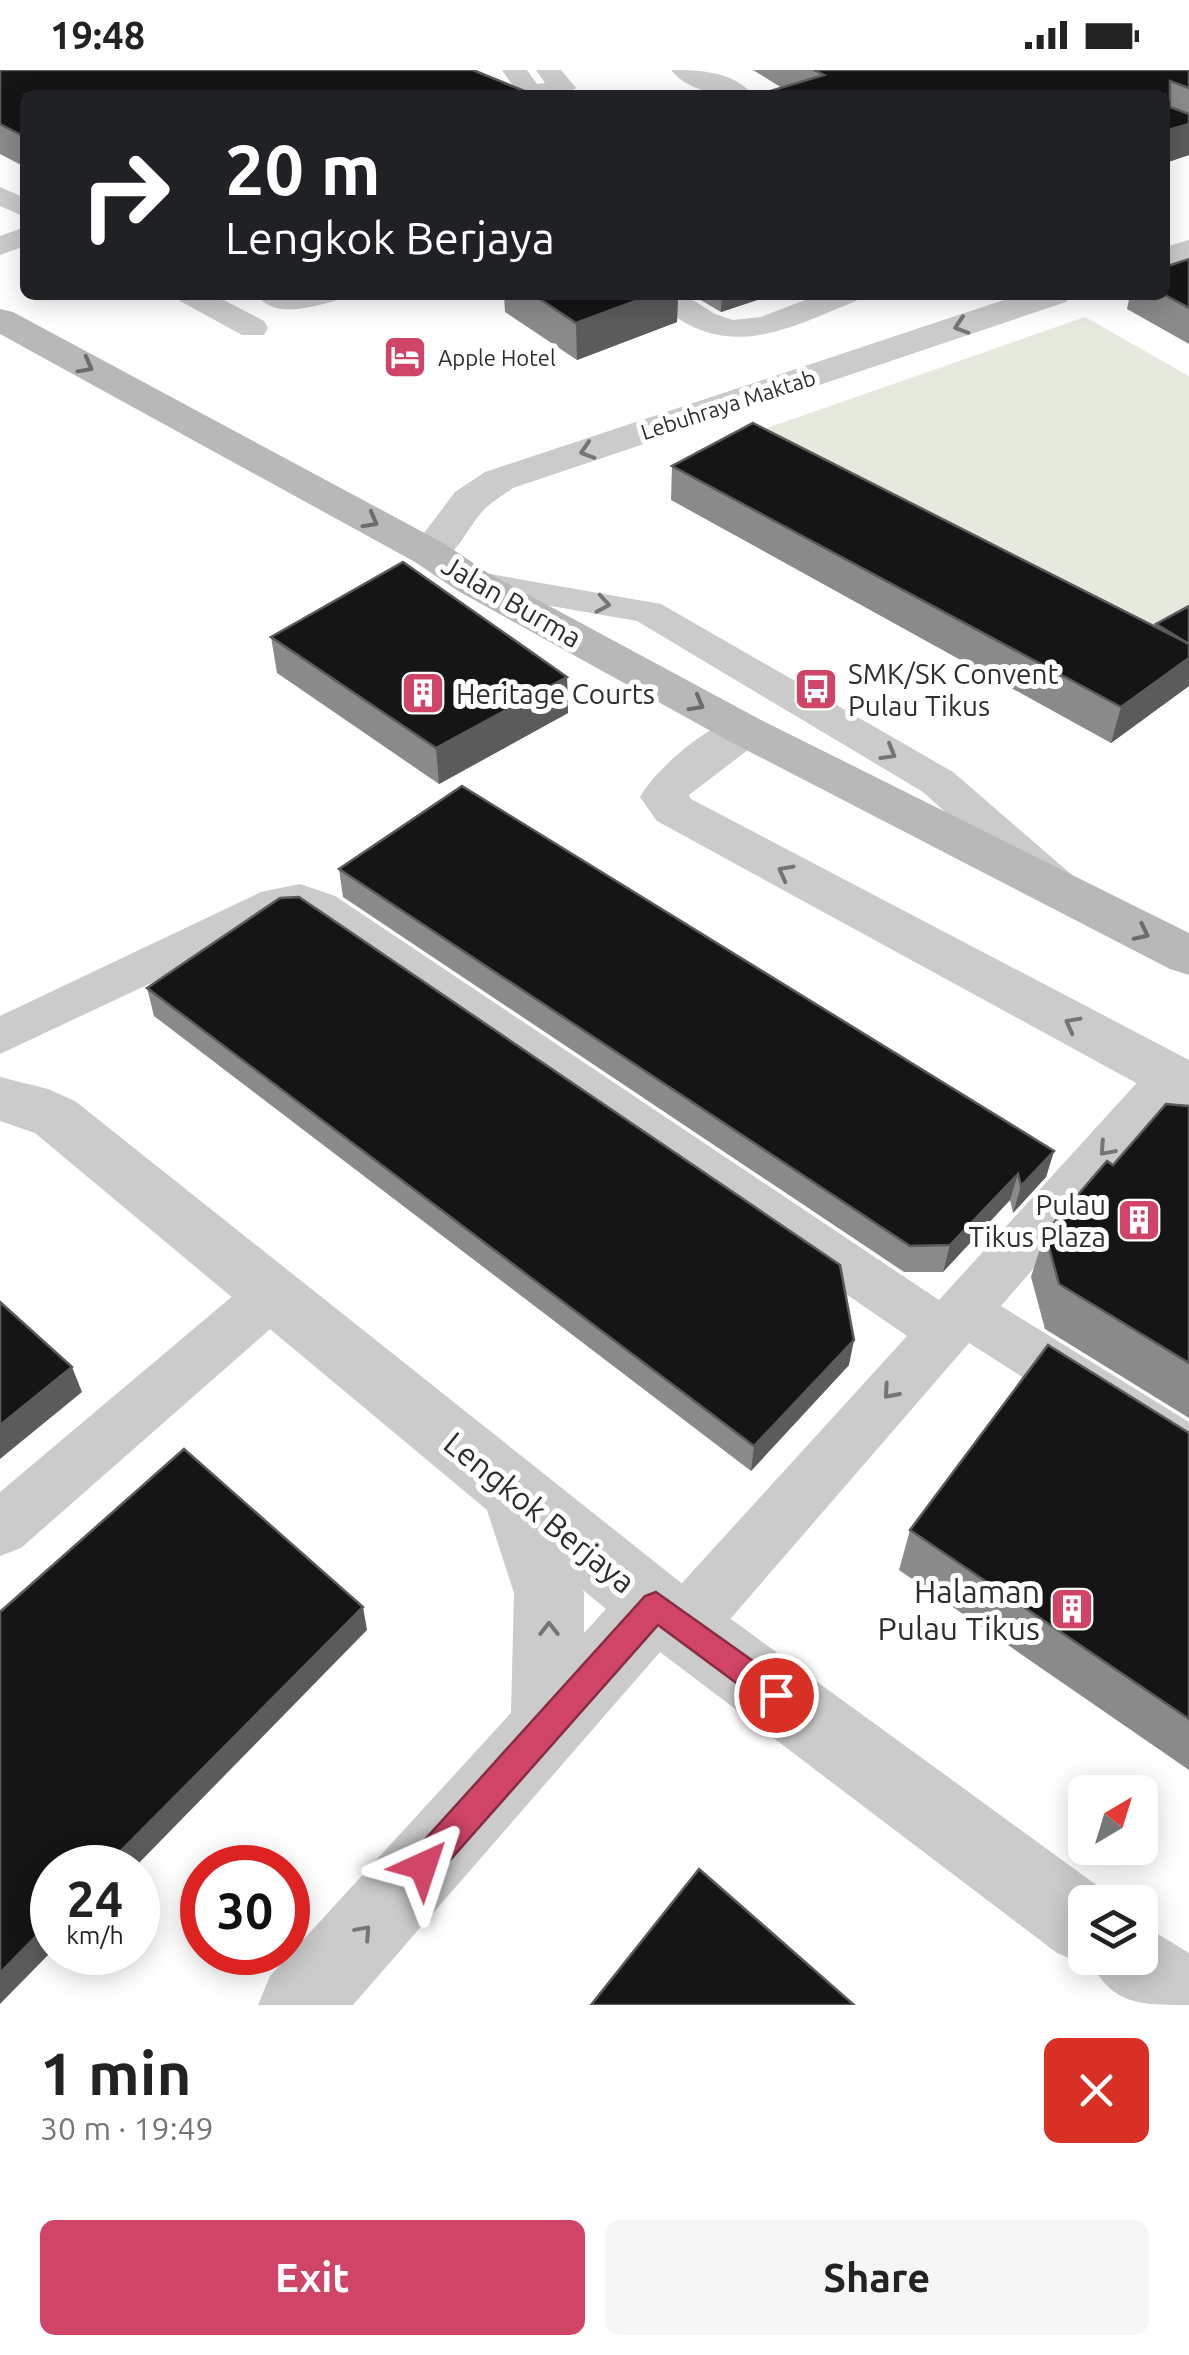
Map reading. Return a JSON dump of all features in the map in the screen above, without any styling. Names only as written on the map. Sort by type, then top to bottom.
[{"type":"main road","name":"Jalan Burma","points":[[0,320],[430,553],[472,582],[744,730],[1070,899],[1189,956]]},
{"type":"street","points":[[685,70],[727,90]]},
{"type":"street","name":"Lebuhraya Maktab","points":[[430,553],[470,502],[499,480],[1039,300]]},
{"type":"street","points":[[744,730],[672,785],[664,796],[674,810],[1180,1082]]},
{"type":"street","name":"Lengkok Berjaya","points":[[0,1099],[28,1104],[54,1117],[669,1616],[1068,1912]]},
{"type":"street","points":[[514,1490],[549,1593],[548,1726]]},
{"type":"street","points":[[299,2005],[548,1726],[669,1616]]},
{"type":"lane","points":[[546,90],[563,88],[548,70]]},
{"type":"lane","points":[[201,300],[254,328]]},
{"type":"lane","points":[[672,300],[707,321],[734,329],[762,325],[831,300]]},
{"type":"lane","points":[[472,582],[648,612],[938,782],[1070,899]]},
{"type":"lane","points":[[0,1036],[277,903],[300,899],[320,906],[952,1321],[1189,1453]]},
{"type":"lane","points":[[669,1616],[1180,1082]]},
{"type":"lane","points":[[0,1529],[273,1294]]},
{"type":"shaded area","points":[[1085,317],[1189,376],[1189,615],[1119,649],[724,443]]},
{"type":"building","points":[[0,70],[473,70],[522,90],[20,90],[20,134],[0,124]]},
{"type":"building","points":[[814,70],[1189,70],[1189,88],[1170,81],[1170,90],[774,90],[824,75]]},
{"type":"building","points":[[1170,107],[1189,114],[1189,124],[1170,130]]},
{"type":"building","points":[[1189,259],[1189,308],[1170,298],[1170,265]]},
{"type":"building","points":[[542,300],[638,300],[576,323]]},
{"type":"building","points":[[753,423],[1189,644],[1189,658],[1121,707],[672,466]]},
{"type":"building","name":"Heritage Courts","points":[[403,562],[567,677],[436,748],[271,637]]},
{"type":"building","points":[[1189,606],[1189,644],[1156,624]]},
{"type":"building","points":[[462,786],[1054,1151],[1021,1186],[1018,1174],[950,1245],[910,1246],[339,869]]},
{"type":"building","points":[[299,897],[840,1265],[854,1340],[754,1446],[147,988],[280,898]]},
{"type":"building","name":"Pulau Tikus Plaza","points":[[1166,1104],[1189,1106],[1189,1363],[1059,1284],[1045,1233],[1107,1161],[1113,1165]]},
{"type":"building","points":[[0,1302],[72,1367],[0,1425]]},
{"type":"building","name":"Halaman Pulau Tikus","points":[[1048,1345],[1189,1433],[1189,1719],[910,1530]]},
{"type":"building","points":[[184,1449],[363,1607],[127,1845],[30,1845],[30,1942],[0,1973],[0,1612]]},
{"type":"building","points":[[699,1869],[854,2005],[591,2005]]},
{"type":"place","name":"Apple Hotel","points":[[405,357]]},
{"type":"place","name":"SMK/SK Convent Pulau Tikus","points":[[816,689]]},
{"type":"place","name":"Heritage Courts","points":[[423,693]]},
{"type":"place","name":"Pulau Tikus Plaza","points":[[1139,1220]]},
{"type":"place","name":"Halaman Pulau Tikus","points":[[1072,1609]]},
{"type":"route","points":[[423,1866],[656,1606],[776,1695]]}]
